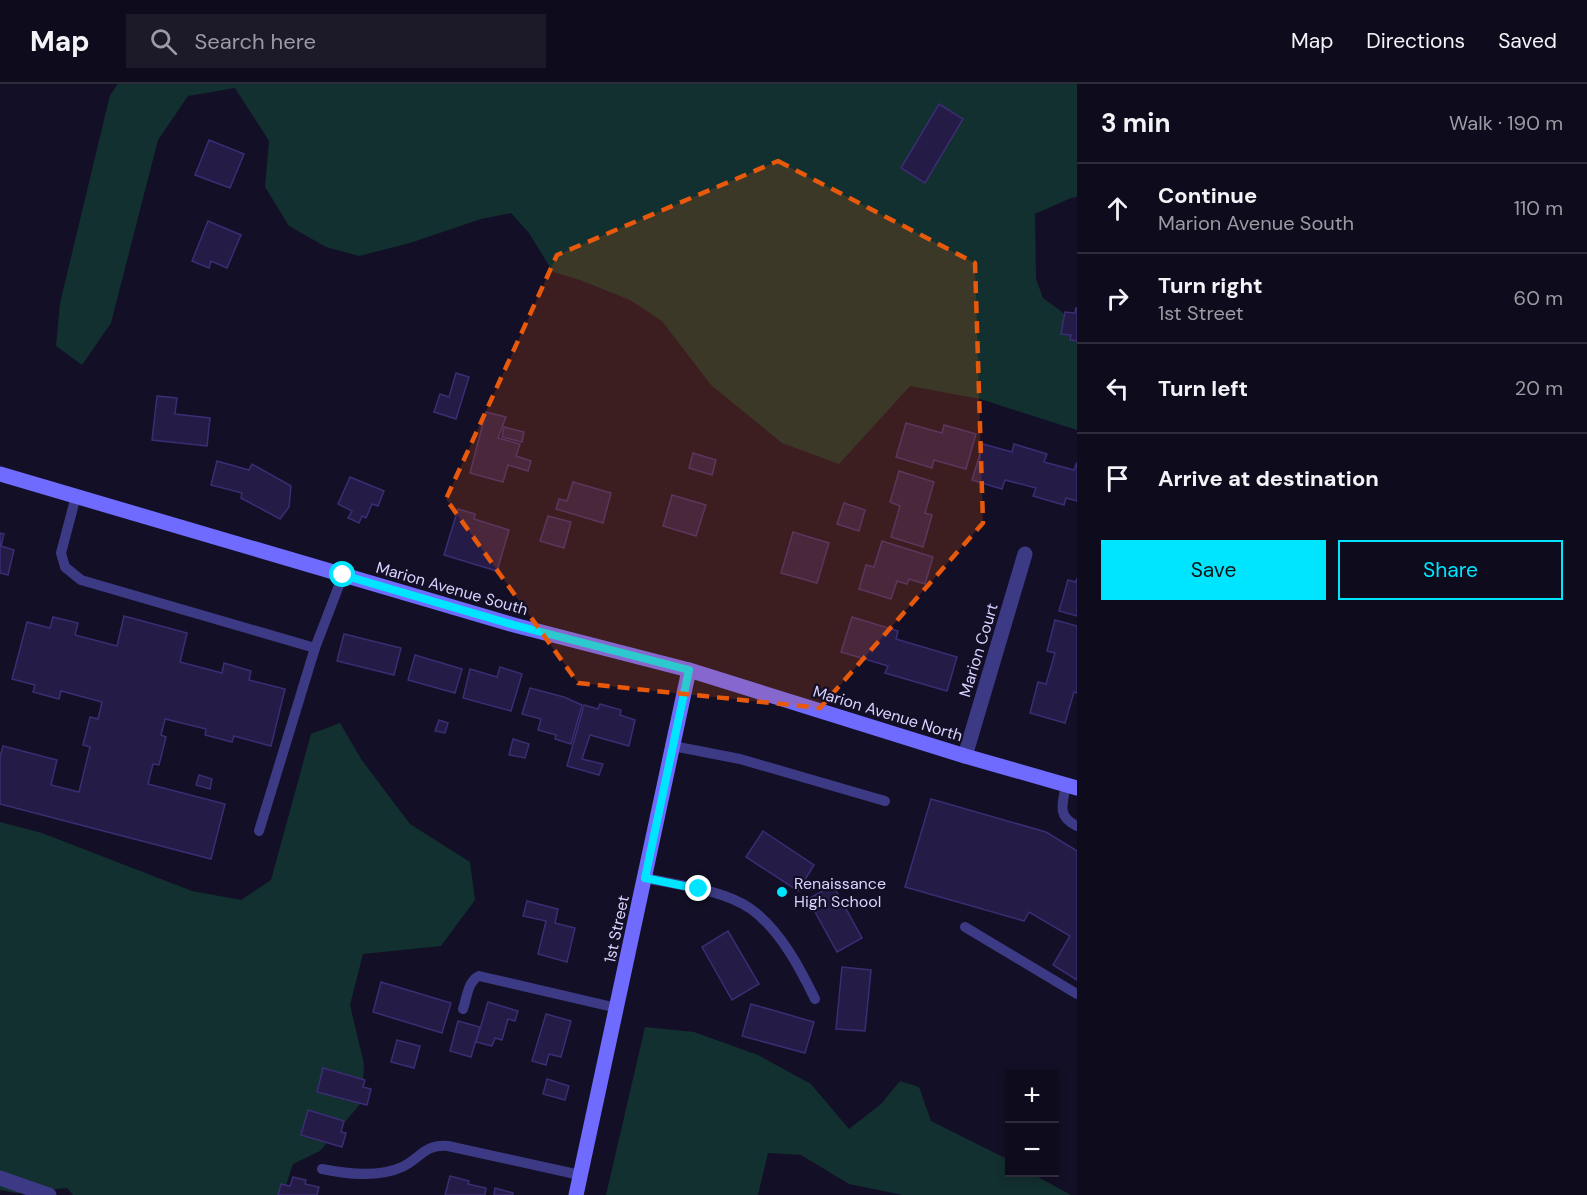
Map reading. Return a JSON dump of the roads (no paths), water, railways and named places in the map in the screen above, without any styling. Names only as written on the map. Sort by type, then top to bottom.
[{"type":"main road","name":"Marion Avenue South","points":[[0,474],[514,625],[689,670]]},
{"type":"main road","name":"Marion Avenue North","points":[[689,670],[965,756],[1071,786]]},
{"type":"main road","name":"1st Street","points":[[576,1195],[689,670]]},
{"type":"street","name":"Marion Court","points":[[965,756],[1025,554]]},
{"type":"street","points":[[0,1178],[49,1195]]},
{"type":"lane","points":[[76,496],[61,553],[65,567],[81,580],[315,648]]},
{"type":"lane","points":[[259,831],[315,648],[343,575]]},
{"type":"lane","points":[[673,746],[740,759],[885,801]]},
{"type":"lane","points":[[1071,786],[1062,810],[1067,821],[1077,826]]},
{"type":"lane","points":[[645,878],[701,890],[751,909],[786,948],[802,972],[815,999]]},
{"type":"lane","points":[[966,927],[1077,994]]},
{"type":"lane","points":[[463,1009],[471,983],[475,977],[479,976],[617,1008]]},
{"type":"lane","points":[[322,1169],[358,1174],[390,1171],[402,1167],[427,1148],[436,1145],[580,1175]]},
{"type":"place","name":"Renaissance High School","points":[[782,892]]}]
